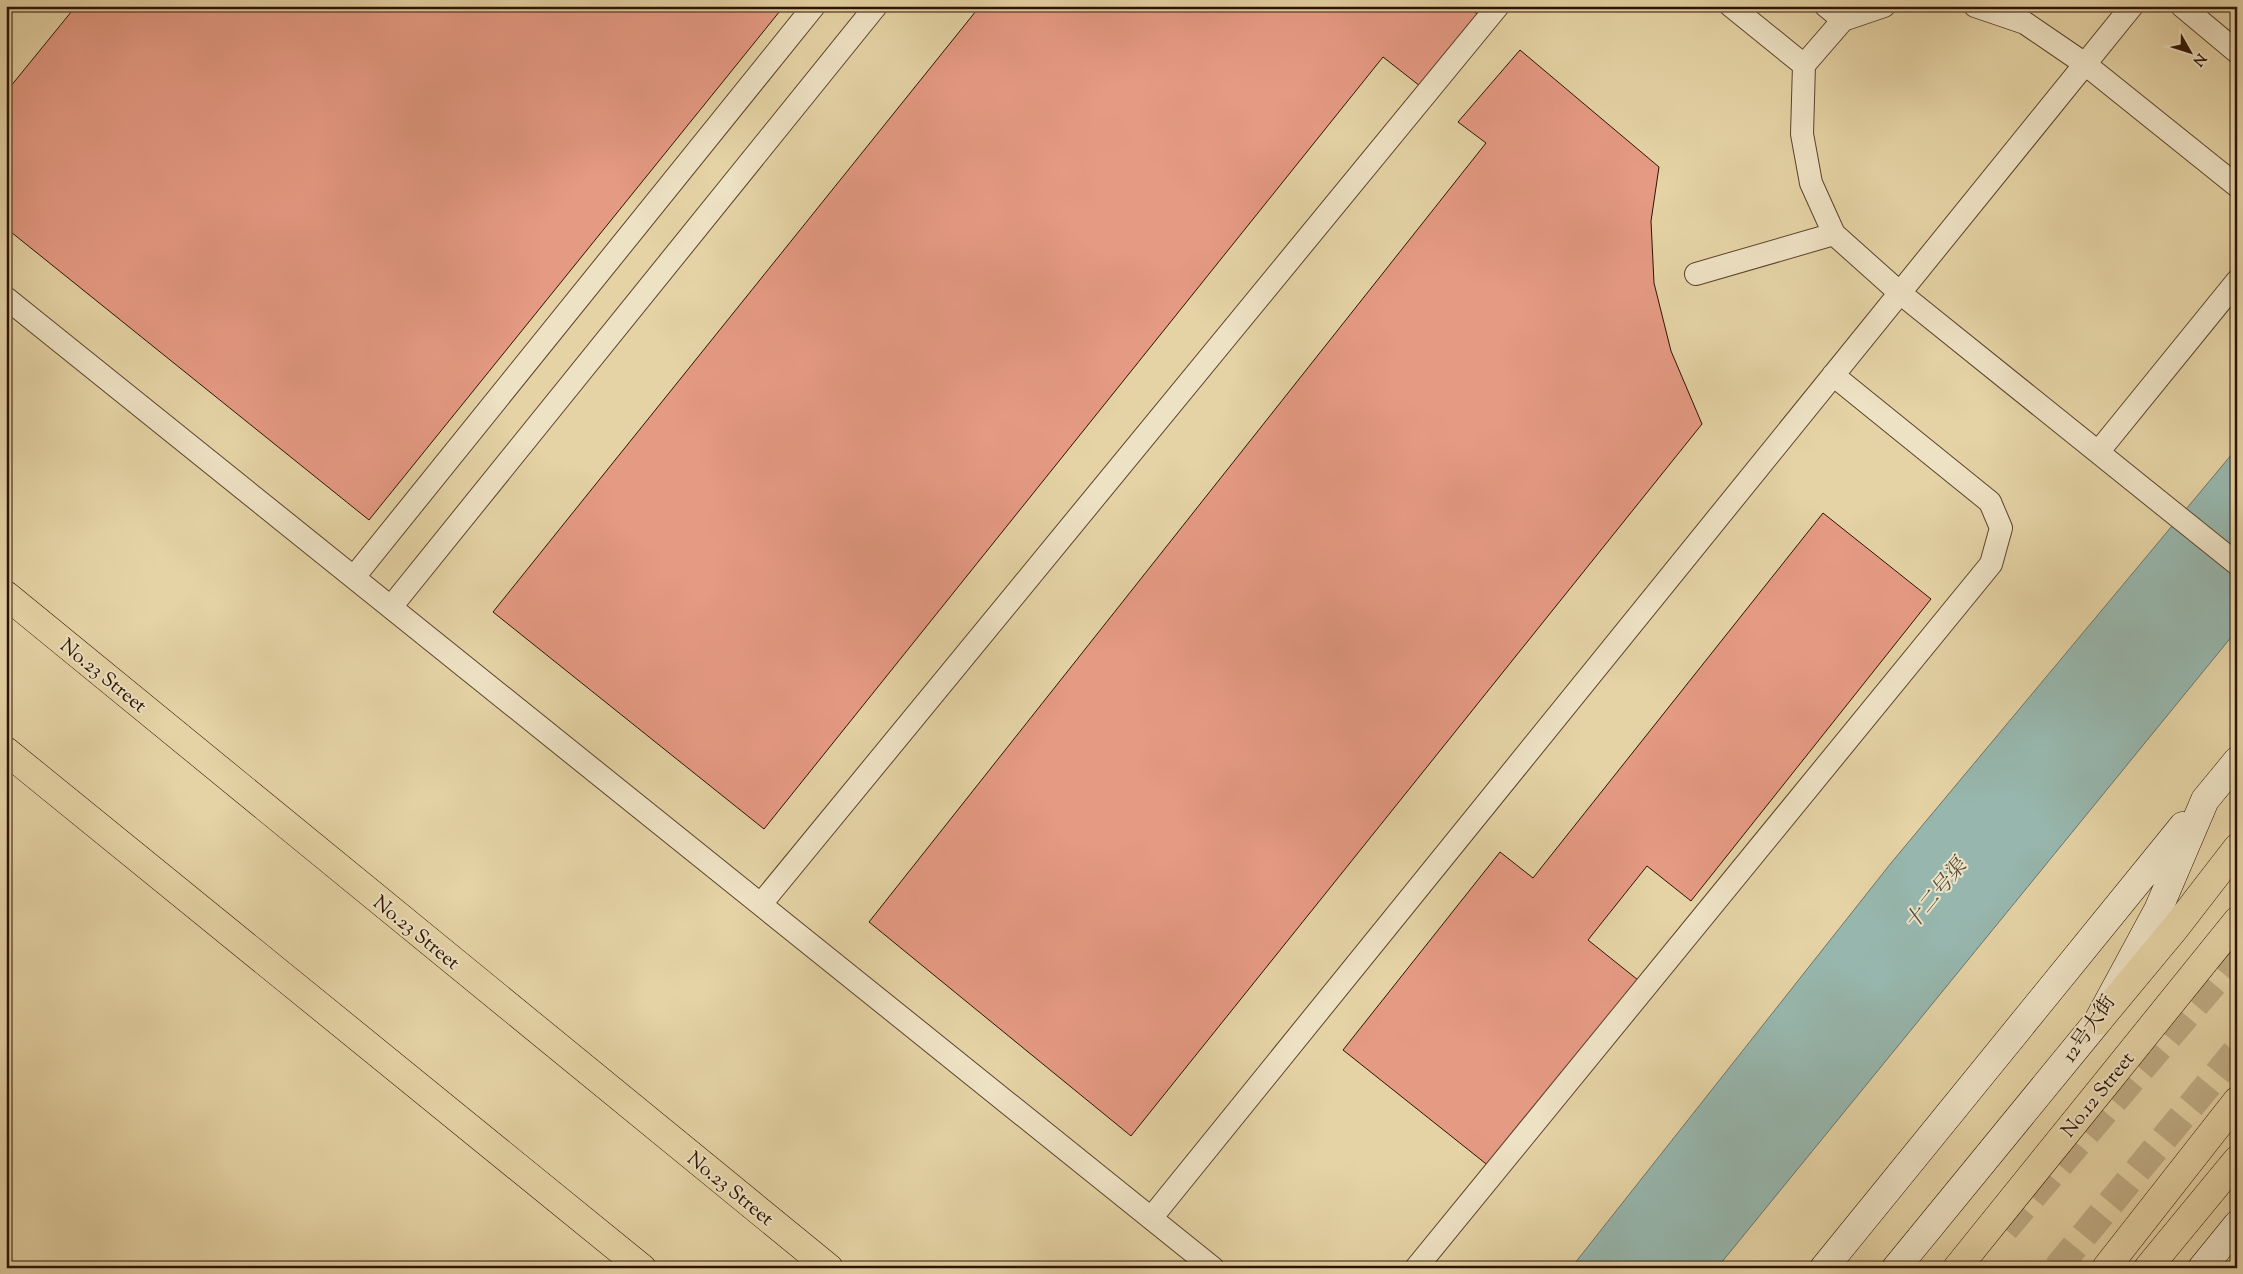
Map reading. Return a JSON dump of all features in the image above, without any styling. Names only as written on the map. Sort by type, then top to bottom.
[{"type":"main road","name":"No.23 Street","points":[[6,596],[829,1268]]},
{"type":"main road","points":[[6,751],[642,1268]]},
{"type":"main road","name":"12号大街","points":[[1896,1268],[2098,1021],[2158,910],[2205,800],[2237,761]]},
{"type":"main road","points":[[1824,1268],[2205,800]]},
{"type":"main road","points":[[2098,1021],[2176,927],[2237,848]]},
{"type":"main road","name":"No.12 Street","points":[[1957,1268],[2237,921]]},
{"type":"main road","points":[[2106,1268],[2237,1101]]},
{"type":"main road","points":[[2148,1268],[2237,1160]]},
{"type":"main road","points":[[2202,1268],[2237,1225]]},
{"type":"lane","points":[[354,577],[814,6]]},
{"type":"lane","points":[[391,607],[876,6]]},
{"type":"lane","points":[[761,904],[1498,6]]},
{"type":"lane","points":[[1731,6],[1804,65]]},
{"type":"lane","points":[[1884,6],[1835,13],[1804,65],[1802,134],[1811,183],[1834,234],[1900,293],[2237,564]]},
{"type":"lane","points":[[1975,6],[2025,15],[2237,186]]},
{"type":"lane","points":[[1152,1217],[2132,6]]},
{"type":"lane","points":[[2182,6],[2237,52]]},
{"type":"lane","points":[[1696,274],[1834,234]]},
{"type":"lane","points":[[2098,452],[2237,281]]},
{"type":"lane","points":[[6,298],[1152,1217],[1213,1268]]},
{"type":"lane","points":[[1416,1268],[1991,564],[2001,528],[1990,502],[1833,376]]},
{"type":"water","name":"十二号渠","points":[[2237,448],[2237,630],[1717,1268],[1571,1268],[1891,863]]},
{"type":"building","points":[[76,6],[784,6],[369,520],[6,228],[6,92]]},
{"type":"building","points":[[980,6],[1467,6],[1477,14],[1420,86],[1383,57],[764,829],[493,612]]},
{"type":"building","points":[[1520,50],[1659,167],[1651,221],[1654,283],[1671,351],[1702,424],[1131,1136],[869,922],[1486,143],[1458,122]]},
{"type":"building","points":[[1823,513],[1931,599],[1691,901],[1647,866],[1588,940],[1638,980],[1490,1167],[1343,1050],[1500,852],[1533,878]]},
{"type":"tunnel","points":[[2005,1229],[2237,956]]},
{"type":"tunnel","points":[[2057,1268],[2237,1050]]}]
